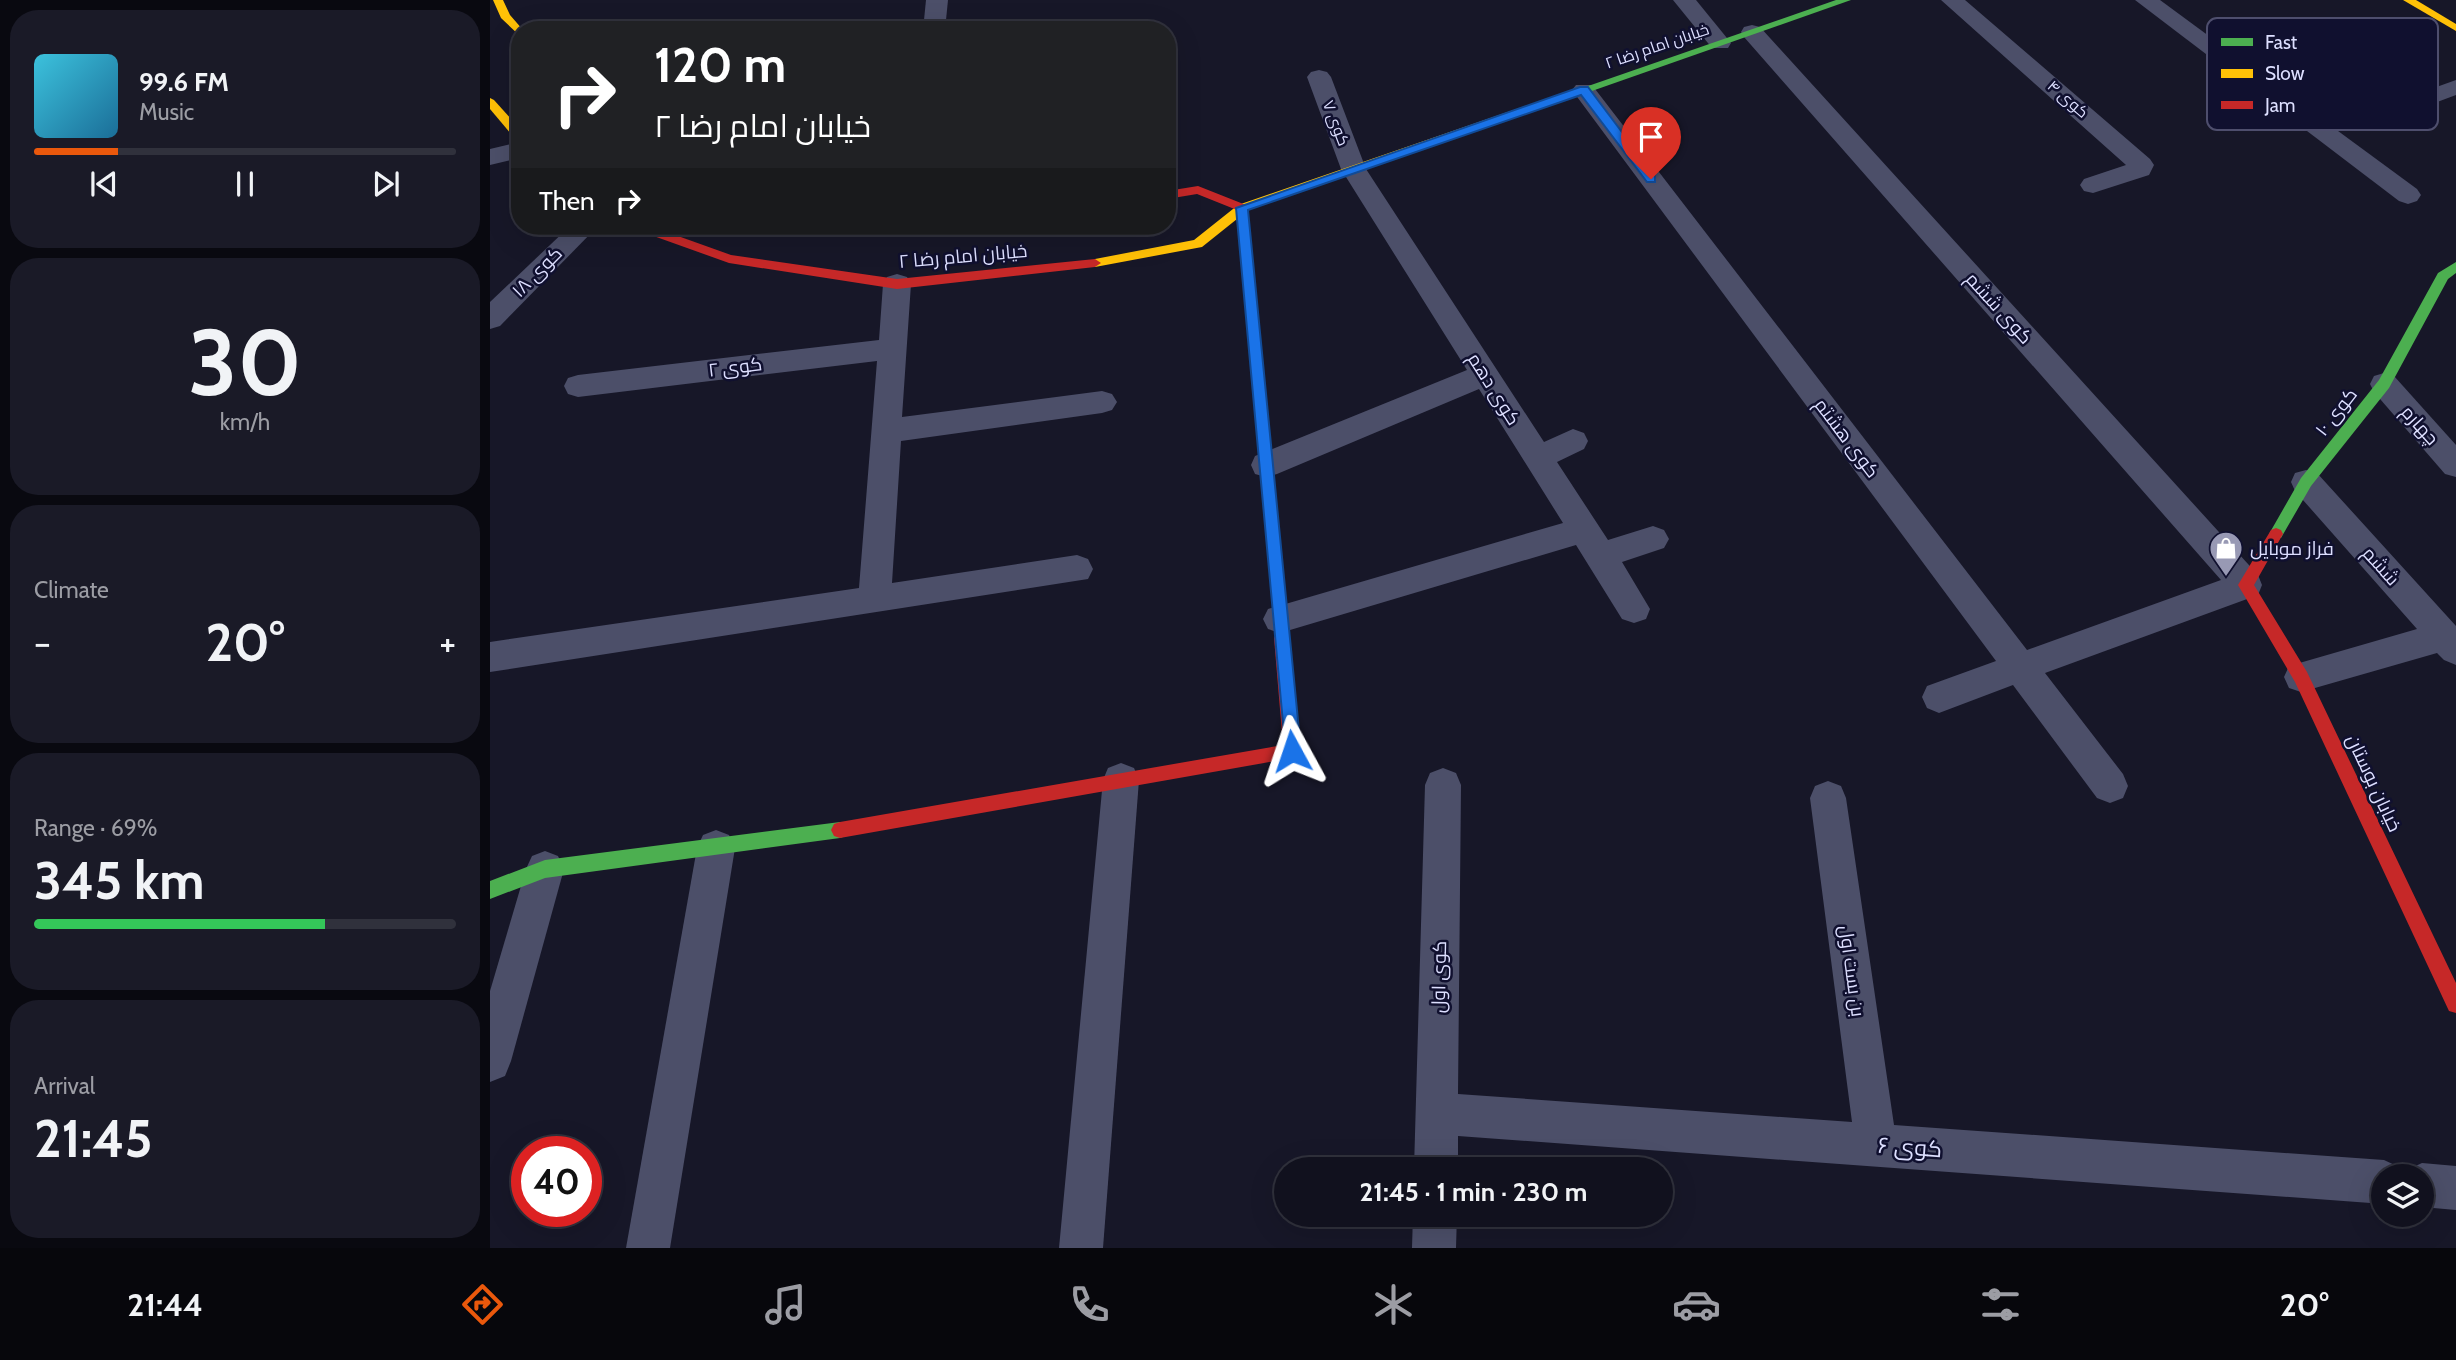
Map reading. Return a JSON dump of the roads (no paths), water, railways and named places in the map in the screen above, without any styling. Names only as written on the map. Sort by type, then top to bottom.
[{"type":"street","points":[[498,0],[511,23]]},
{"type":"street","points":[[935,21],[937,0]]},
{"type":"street","points":[[1684,0],[1720,43]]},
{"type":"street","name":"خیابان امام رضا ۲","points":[[663,235],[729,259],[897,284],[1072,267],[1198,244],[1242,208],[1846,0]]},
{"type":"street","name":"کوی ۴","points":[[1952,0],[2141,165],[2140,169],[2093,186]]},
{"type":"street","points":[[2146,0],[2207,45]]},
{"type":"street","points":[[2408,0],[2456,28]]},
{"type":"street","name":"کوی ششم","points":[[1752,32],[2246,584]]},
{"type":"street","name":"کوی ۷","points":[[1319,77],[1354,169]]},
{"type":"street","points":[[2438,94],[2456,87]]},
{"type":"street","name":"کوی هشتم","points":[[1584,90],[2110,786]]},
{"type":"street","points":[[490,102],[511,126]]},
{"type":"street","points":[[2321,130],[2408,195]]},
{"type":"street","points":[[490,157],[511,152]]},
{"type":"street","name":"کوی دهم","points":[[1354,169],[1634,609]]},
{"type":"street","points":[[490,890],[545,869],[797,837],[1292,751],[1242,208],[1198,190],[1176,194]]},
{"type":"street","name":"کوی ۱۸","points":[[490,319],[575,235]]},
{"type":"street","name":"کوی ۱۰","points":[[2246,584],[2306,482],[2384,384],[2452,276]]},
{"type":"street","points":[[875,598],[897,284]]},
{"type":"street","name":"کوی ۲","points":[[578,386],[892,349]]},
{"type":"street","points":[[1266,465],[1485,375]]},
{"type":"street","name":"چهارم","points":[[2384,384],[2456,465]]},
{"type":"street","points":[[887,431],[1102,402]]},
{"type":"street","points":[[1538,458],[1573,441]]},
{"type":"street","name":"ششم","points":[[2306,482],[2450,643]]},
{"type":"street","points":[[1280,619],[1592,543],[1653,539]]},
{"type":"street","points":[[490,657],[1077,569]]},
{"type":"street","points":[[1939,697],[2246,584]]},
{"type":"street","name":"خیابان بوستان","points":[[2246,584],[2301,677],[2456,1004]]},
{"type":"street","points":[[2301,677],[2450,643]]},
{"type":"street","points":[[1080,1248],[1121,779]]},
{"type":"street","name":"کوی اول","points":[[1436,1157],[1443,785]]},
{"type":"street","name":"بن بست اول","points":[[1828,798],[1876,1145]]},
{"type":"street","points":[[648,1248],[716,848]]},
{"type":"street","points":[[490,1060],[545,869]]},
{"type":"street","name":"کوی ۶","points":[[1437,1113],[2371,1181]]},
{"type":"street","points":[[2434,1186],[2456,1188]]},
{"type":"street","points":[[1434,1248],[1435,1227]]},
{"type":"place","name":"فراز موبایل","points":[[2226,578]]}]
